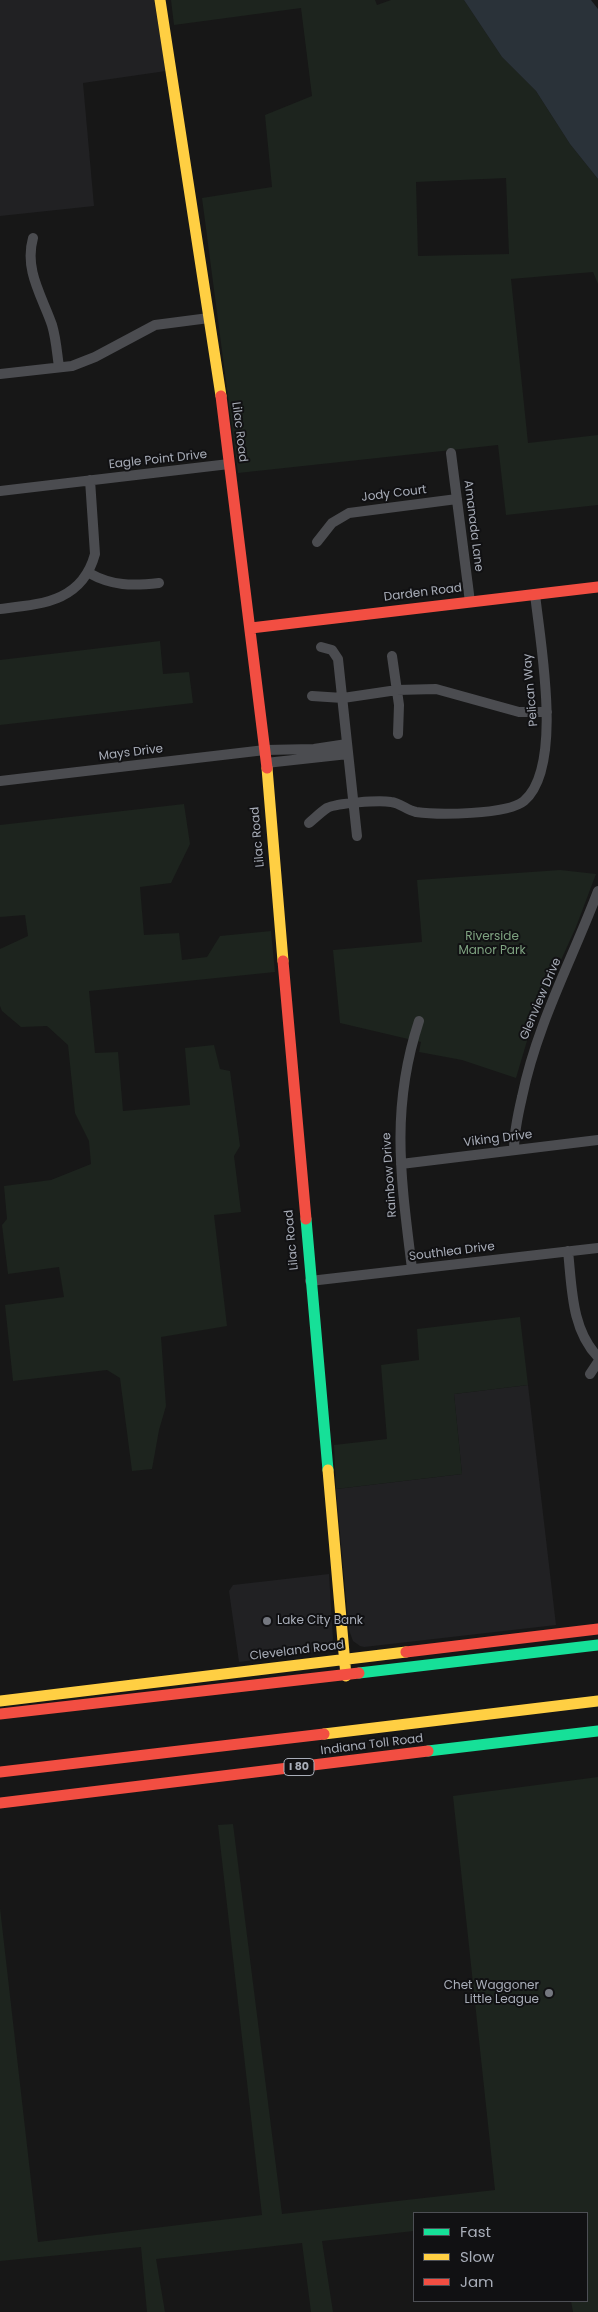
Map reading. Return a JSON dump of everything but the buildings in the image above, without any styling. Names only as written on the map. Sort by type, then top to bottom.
[{"type":"main road","name":"Lilac Road","points":[[160,0],[230,464],[265,750],[346,1676]]},
{"type":"main road","name":"Darden Road","points":[[251,628],[598,587]]},
{"type":"main road","name":"Cleveland Road","points":[[0,1700],[598,1629]]},
{"type":"main road","points":[[0,1714],[598,1646]]},
{"type":"main road","name":"Indiana Toll Road","points":[[0,1772],[598,1701]]},
{"type":"main road","name":"Indiana Toll Road","points":[[0,1803],[598,1731]]},
{"type":"street","points":[[32,238],[30,252],[33,280],[54,331],[59,367]]},
{"type":"street","points":[[0,374],[59,367],[87,361],[155,325],[209,318]]},
{"type":"street","name":"Amanada Lane","points":[[451,453],[470,602]]},
{"type":"street","name":"Eagle Point Drive","points":[[0,491],[230,464]]},
{"type":"street","points":[[0,609],[44,603],[63,596],[76,588],[88,572],[95,554],[96,542],[90,480]]},
{"type":"street","name":"Jody Court","points":[[317,542],[332,523],[349,513],[457,499]]},
{"type":"street","points":[[88,572],[111,583],[125,585],[159,583]]},
{"type":"street","name":"Pelican Way","points":[[354,804],[390,802],[413,811],[435,813],[497,810],[516,806],[524,801],[539,775],[547,741],[547,712],[535,594]]},
{"type":"street","points":[[321,647],[332,650],[338,659],[357,836]]},
{"type":"street","points":[[392,656],[399,705],[398,734]]},
{"type":"street","points":[[312,696],[343,698],[397,690],[436,689],[506,709],[547,712]]},
{"type":"street","points":[[266,763],[347,749]]},
{"type":"street","name":"Mays Drive","points":[[0,781],[265,750],[347,749]]},
{"type":"street","points":[[309,823],[328,808],[354,804]]},
{"type":"street","name":"Glenview Drive","points":[[514,1150],[516,1125],[534,1047],[598,891]]},
{"type":"street","name":"Rainbow Drive","points":[[412,1269],[400,1164],[399,1130],[402,1088],[407,1062],[419,1021]]},
{"type":"street","name":"Viking Drive","points":[[400,1164],[598,1140]]},
{"type":"street","name":"Southlea Drive","points":[[310,1281],[598,1248]]},
{"type":"street","points":[[568,1251],[577,1320],[584,1339],[598,1357]]},
{"type":"street","points":[[590,1374],[598,1362]]},
{"type":"shaded area","points":[[0,0],[154,0],[166,71],[83,83],[94,206],[0,216]]},
{"type":"shaded area","points":[[464,0],[591,0],[598,9],[598,179],[570,144],[536,91],[502,57]]},
{"type":"shaded area","points":[[528,1385],[556,1625],[360,1646],[353,1641],[349,1630],[336,1489],[462,1474],[454,1394]]},
{"type":"shaded area","points":[[329,1574],[333,1639],[330,1647],[319,1652],[239,1662],[229,1591],[233,1585]]},
{"type":"green space","points":[[171,0],[375,0],[377,5],[391,0],[464,0],[502,57],[536,91],[570,144],[598,179],[598,284],[593,272],[511,279],[528,443],[598,435],[598,505],[506,515],[498,445],[238,473],[202,198],[272,187],[265,115],[312,96],[301,8],[174,25]],"holes":[[[506,178],[509,254],[418,256],[416,182]]]},
{"type":"green space","points":[[160,641],[163,674],[189,672],[193,703],[0,725],[0,660]]},
{"type":"green space","points":[[184,804],[190,844],[171,883],[140,887],[144,935],[179,933],[182,960],[207,957],[220,936],[271,931],[275,972],[89,991],[95,1053],[118,1052],[123,1111],[190,1105],[185,1048],[214,1045],[220,1069],[230,1071],[240,1146],[234,1156],[241,1212],[214,1215],[227,1326],[161,1337],[166,1406],[159,1430],[152,1469],[132,1471],[120,1378],[107,1370],[13,1381],[5,1305],[64,1297],[59,1267],[8,1274],[2,1225],[7,1219],[4,1186],[51,1180],[91,1164],[89,1141],[75,1113],[68,1045],[47,1026],[21,1027],[2,1011],[0,1006],[0,949],[28,936],[25,915],[0,917],[0,825]]},
{"type":"green space","name":"Riverside Manor Park","points":[[560,870],[596,874],[576,927],[532,1024],[516,1078],[462,1060],[419,1052],[421,1042],[340,1023],[333,950],[422,942],[417,880]]},
{"type":"green space","points":[[520,1317],[528,1385],[454,1394],[462,1474],[336,1489],[334,1445],[387,1439],[381,1365],[419,1360],[417,1329]]},
{"type":"green space","points":[[598,1777],[598,2312],[573,2312],[571,2302],[588,2302],[588,2212],[413,2212],[413,2231],[322,2241],[333,2312],[311,2312],[302,2243],[156,2259],[165,2312],[147,2312],[141,2247],[0,2261],[0,1908],[38,2242],[262,2215],[218,1825],[233,1824],[282,2214],[495,2190],[453,1796]]},
{"type":"traffic: fast","points":[[306,1219],[328,1470]]},
{"type":"traffic: fast","points":[[359,1673],[598,1645]]},
{"type":"traffic: fast","points":[[428,1751],[598,1731]]},
{"type":"traffic: slow","points":[[160,0],[221,396]]},
{"type":"traffic: slow","points":[[267,768],[283,961]]},
{"type":"traffic: slow","points":[[328,1470],[346,1676]]},
{"type":"traffic: slow","points":[[0,1701],[406,1652]]},
{"type":"traffic: slow","points":[[324,1734],[598,1701]]},
{"type":"traffic: jam","points":[[221,396],[267,768]]},
{"type":"traffic: jam","points":[[251,628],[598,587]]},
{"type":"traffic: jam","points":[[283,961],[306,1219]]},
{"type":"traffic: jam","points":[[406,1652],[598,1629]]},
{"type":"traffic: jam","points":[[0,1714],[359,1673]]},
{"type":"traffic: jam","points":[[0,1772],[324,1734]]},
{"type":"traffic: jam","points":[[0,1803],[428,1751]]},
{"type":"place","name":"Lake City Bank","points":[[267,1621]]},
{"type":"place","name":"Chet Waggoner Little League","points":[[549,1993]]}]
